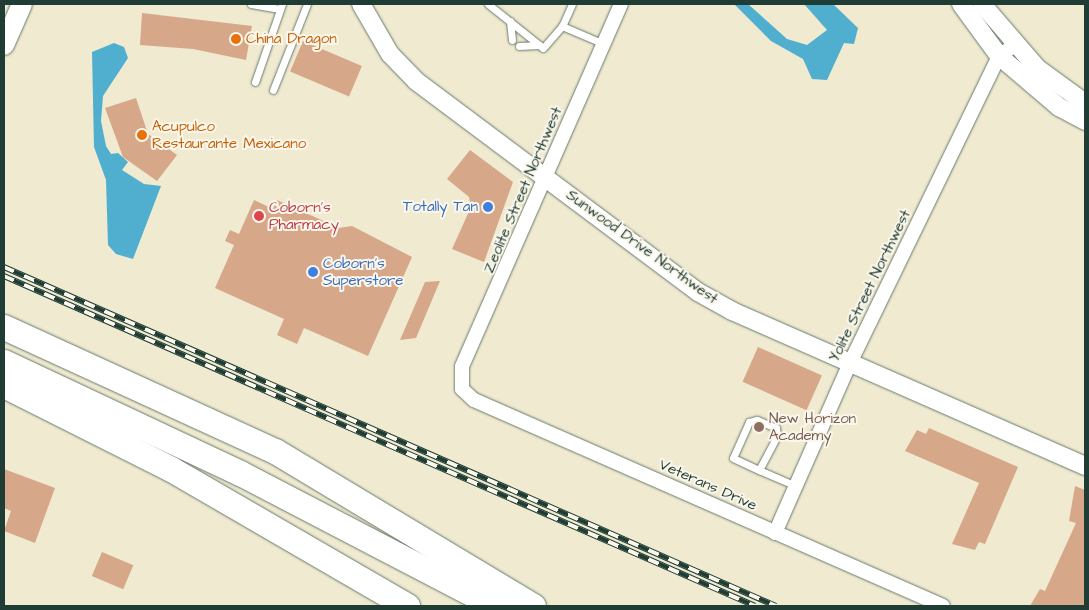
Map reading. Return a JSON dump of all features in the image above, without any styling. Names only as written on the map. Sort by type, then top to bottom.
[{"type":"highway","points":[[4,327],[282,455],[533,606]]},
{"type":"highway","points":[[4,362],[240,473],[495,606]]},
{"type":"highway","points":[[4,386],[171,469],[407,606]]},
{"type":"highway","points":[[4,398],[318,553]]},
{"type":"main road","points":[[4,45],[22,4]]},
{"type":"street","name":"Sunwood Drive Northwest","points":[[361,4],[390,54],[416,81],[698,292],[732,311],[852,361],[1085,466]]},
{"type":"street","name":"Zeolite Street Northwest","points":[[462,389],[462,367],[621,4]]},
{"type":"street","points":[[961,4],[999,56],[1059,107],[1085,121]]},
{"type":"street","points":[[982,4],[1037,68],[1085,103]]},
{"type":"street","points":[[999,56],[1016,44]]},
{"type":"street","name":"Yolite Street Northwest","points":[[775,533],[852,361],[999,56]]},
{"type":"street","name":"Veterans Drive","points":[[462,389],[474,400],[943,606]]},
{"type":"lane","points":[[251,4],[281,6],[255,82]]},
{"type":"lane","points":[[273,90],[307,4]]},
{"type":"lane","points":[[488,4],[539,45]]},
{"type":"lane","points":[[519,46],[539,45],[548,47],[562,26],[572,4]]},
{"type":"lane","points":[[510,21],[512,40]]},
{"type":"lane","points":[[562,26],[604,44]]},
{"type":"lane","points":[[759,470],[777,436],[776,428],[756,420],[749,422],[733,458],[759,470],[796,486]]},
{"type":"water","points":[[734,4],[748,4],[787,39],[807,45],[827,30],[804,4],[833,4],[858,28],[854,44],[844,43],[827,80],[812,79],[803,59],[771,41]]},
{"type":"water","points":[[114,43],[124,47],[128,58],[103,96],[101,121],[106,146],[111,154],[118,153],[128,162],[122,170],[144,184],[161,186],[133,259],[116,254],[108,245],[106,180],[94,147],[92,52]]},
{"type":"building","points":[[142,13],[252,26],[246,60],[193,49],[140,45]]},
{"type":"building","points":[[303,41],[362,66],[349,96],[290,71]]},
{"type":"building","points":[[136,98],[148,134],[177,155],[157,181],[123,157],[105,108]]},
{"type":"building","points":[[470,150],[513,182],[484,262],[452,249],[471,207],[469,197],[447,179]]},
{"type":"building","name":"Coborn's Superstore","points":[[254,200],[273,209],[277,200],[339,228],[352,226],[412,257],[368,356],[304,328],[297,344],[277,335],[284,319],[215,288],[234,245],[225,241],[230,230],[239,234]]},
{"type":"building","points":[[440,281],[416,338],[400,340],[425,282]]},
{"type":"building","points":[[758,347],[822,375],[806,410],[743,382]]},
{"type":"building","points":[[929,428],[1018,467],[985,544],[979,542],[975,550],[952,544],[979,483],[905,451],[917,430],[926,434]]},
{"type":"building","points":[[4,469],[55,488],[35,543],[4,531],[11,511],[4,508]]},
{"type":"building","points":[[1075,486],[1085,490],[1085,606],[1030,606],[1040,589],[1045,591],[1076,523],[1069,521]]},
{"type":"building","points":[[102,552],[133,565],[123,589],[92,576]]},
{"type":"railway","points":[[4,267],[776,606]]},
{"type":"railway","points":[[4,276],[755,606]]},
{"type":"place","name":"China Dragon","points":[[236,39]]},
{"type":"place","name":"Acupulco Restaurante Mexicano","points":[[142,135]]},
{"type":"place","name":"Totally Tan","points":[[488,207]]},
{"type":"place","name":"Coborn's Pharmacy","points":[[259,216]]},
{"type":"place","name":"Coborn's Superstore","points":[[313,272]]},
{"type":"place","name":"New Horizon Academy","points":[[759,427]]}]
